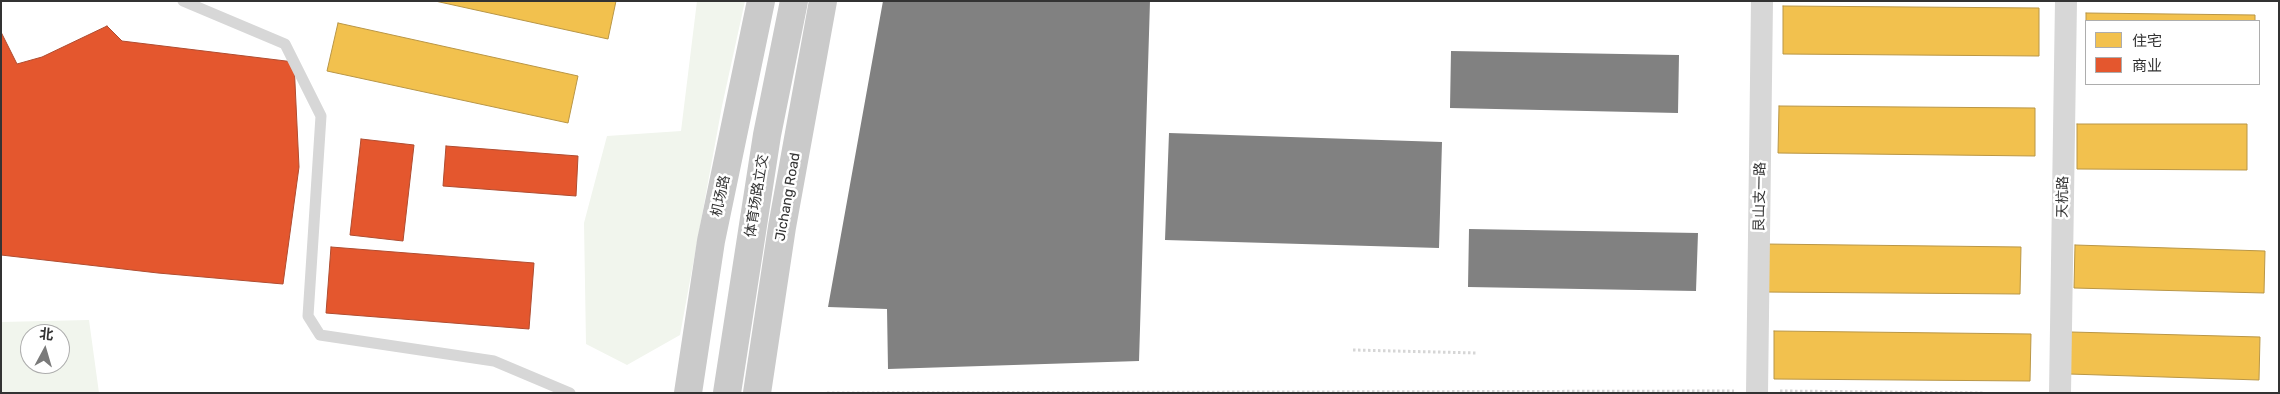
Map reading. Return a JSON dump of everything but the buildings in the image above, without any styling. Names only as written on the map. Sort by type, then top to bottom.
[{"type":"main road","name":"机场路","points":[[688,393],[712,241],[761,1]]},
{"type":"main road","name":"体育场路立交","points":[[727,393],[767,136],[794,1]]},
{"type":"main road","name":"Jichang Road","points":[[757,393],[782,226],[823,1]]},
{"type":"street","name":"艮山支一路","points":[[1758,392],[1762,1]]},
{"type":"street","name":"天杭路","points":[[2060,393],[2066,1]]},
{"type":"lane","points":[[183,1],[285,44],[321,116],[308,316],[320,335],[494,361],[570,393]]},
{"type":"path","points":[[1353,350],[1477,354]]},
{"type":"path","points":[[827,393],[1984,393]]},
{"type":"shaded area","points":[[697,1],[745,1],[722,106],[680,335],[627,365],[586,344],[584,223],[607,136],[681,131]]},
{"type":"shaded area","points":[[89,320],[99,393],[1,393],[1,322]]}]
